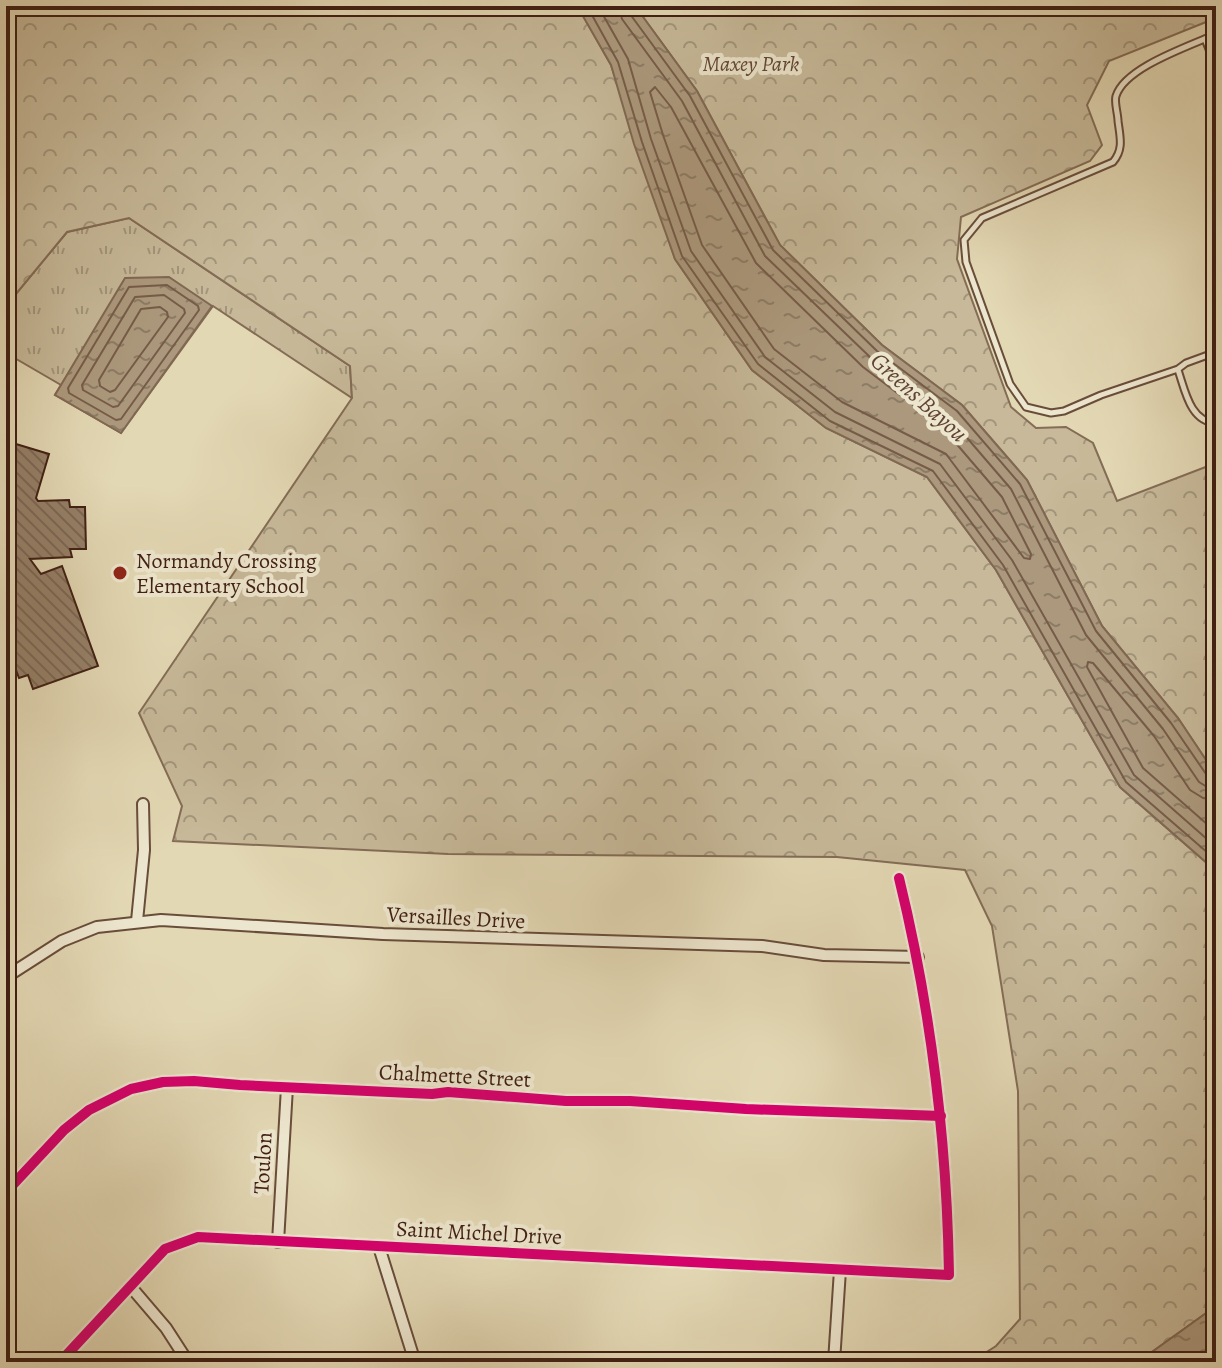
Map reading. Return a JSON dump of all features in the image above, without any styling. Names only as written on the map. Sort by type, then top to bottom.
[{"type":"street","points":[[137,921],[144,850],[143,804]]},
{"type":"street","points":[[899,878],[918,957],[941,1116]]},
{"type":"street","name":"Versailles Drive","points":[[6,977],[62,941],[97,927],[161,920],[560,942],[762,946],[824,955],[918,957]]},
{"type":"street","name":"Chalmette Street","points":[[6,1192],[64,1130],[102,1101],[123,1092],[179,1081],[941,1116]]},
{"type":"street","name":"Toulon","points":[[278,1242],[287,1087]]},
{"type":"street","name":"Saint Michel Drive","points":[[60,1362],[165,1249],[198,1237],[949,1275],[941,1116]]},
{"type":"street","points":[[379,1247],[415,1362]]},
{"type":"street","points":[[834,1362],[840,1270]]},
{"type":"street","points":[[131,1287],[166,1328],[188,1362]]},
{"type":"lane","points":[[1216,34],[1158,60],[1125,82],[1116,96],[1121,145],[1113,162],[982,218],[964,240],[966,262],[1010,384],[1026,407],[1051,413],[1064,411],[1216,352]]},
{"type":"lane","points":[[1205,39],[1216,67]]},
{"type":"lane","points":[[1178,369],[1191,409],[1208,423],[1216,423]]},
{"type":"green space","points":[[6,6],[573,6],[580,10],[611,65],[675,259],[752,370],[826,428],[927,477],[996,570],[1120,787],[1216,871],[1216,1306],[1138,1362],[971,1362],[996,1346],[1020,1319],[1018,1091],[992,926],[965,870],[837,857],[448,854],[173,841],[182,806],[139,713],[352,398],[350,366],[129,218],[67,232],[6,306]]},
{"type":"green space","name":"Maxey Park","points":[[635,6],[1216,6],[1216,18],[1109,61],[1087,105],[1102,145],[1090,161],[961,217],[957,259],[1011,407],[1036,428],[1066,427],[1093,443],[1117,501],[1216,463],[1216,775],[1178,718],[1102,626],[1027,480],[962,405],[882,345],[780,245],[697,91]]},
{"type":"green space","points":[[129,218],[350,366],[352,398],[213,306],[121,433],[55,395],[61,385],[6,353],[6,306],[67,232]]},
{"type":"water","name":"Greens Bayou","points":[[573,6],[635,6],[697,91],[780,245],[882,345],[962,405],[1027,480],[1102,626],[1178,718],[1216,775],[1216,871],[1120,787],[996,570],[927,477],[826,428],[752,370],[675,259],[634,144],[611,65],[580,11]]},
{"type":"water","points":[[169,277],[212,306],[121,433],[55,395],[125,278]]},
{"type":"water","points":[[1216,1306],[1216,1362],[1138,1362]]},
{"type":"building","points":[[6,441],[49,454],[36,498],[38,501],[69,500],[70,507],[85,507],[86,549],[70,549],[72,557],[30,559],[41,574],[62,566],[98,666],[33,689],[28,675],[19,678],[6,643]]},
{"type":"cycle path","points":[[60,1362],[165,1249],[198,1237],[949,1275],[945,1174],[935,1075],[920,976],[899,878]]},
{"type":"cycle path","points":[[6,1192],[64,1130],[89,1110],[131,1089],[163,1082],[432,1094],[448,1092],[566,1101],[630,1101],[746,1109],[941,1116]]},
{"type":"place","name":"Normandy Crossing Elementary School","points":[[120,573]]}]
